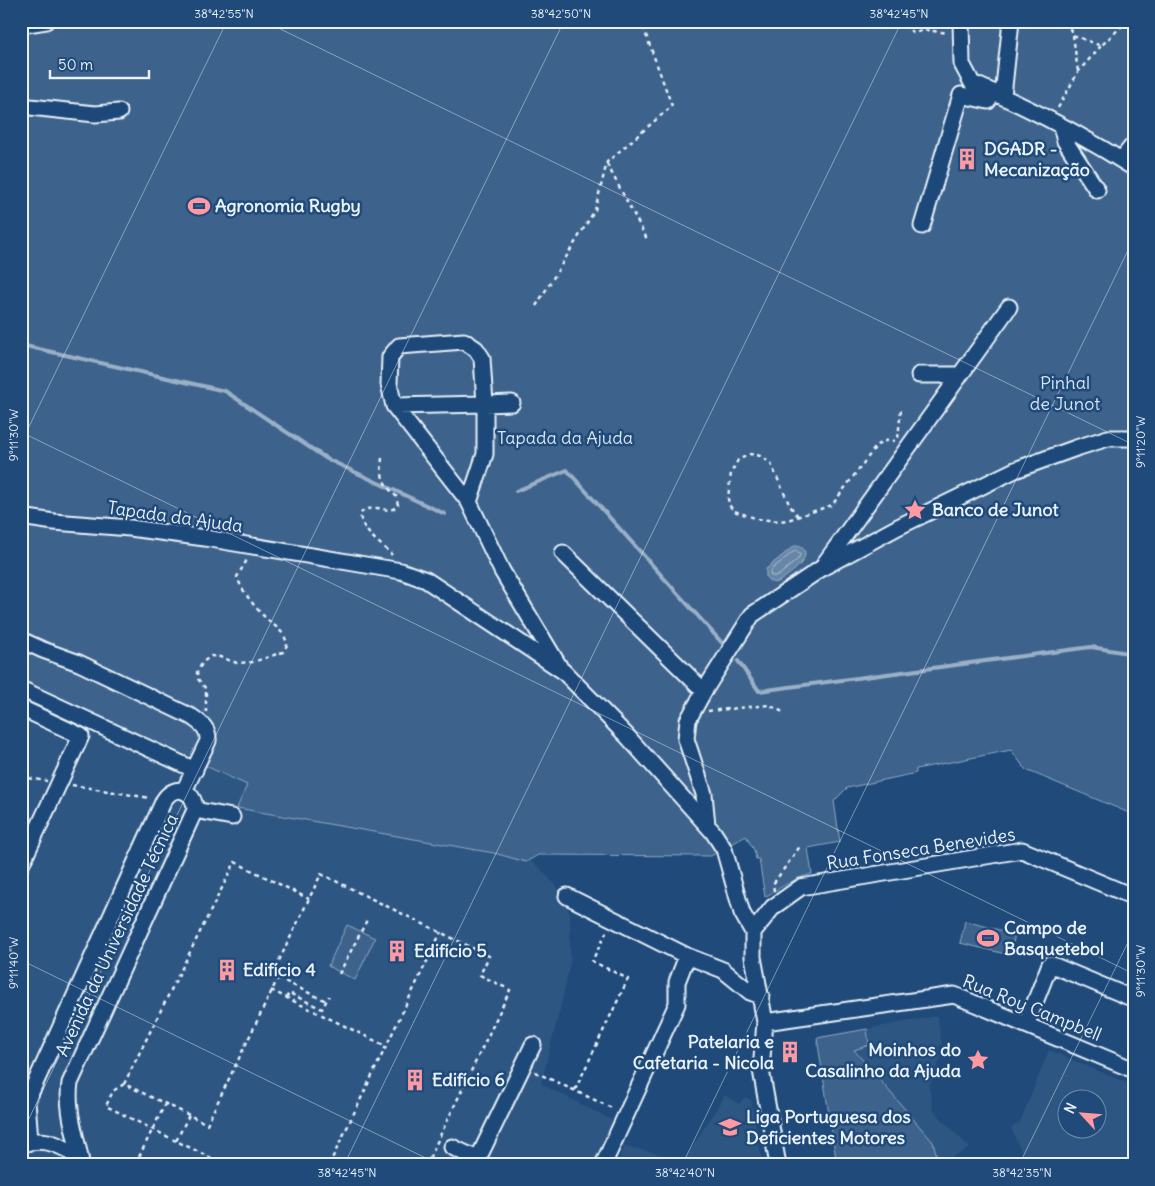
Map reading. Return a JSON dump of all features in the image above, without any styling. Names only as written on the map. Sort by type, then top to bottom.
[{"type":"street","points":[[21,25],[46,21]]},
{"type":"street","points":[[922,226],[961,95],[988,101],[998,94],[1011,21]]},
{"type":"street","points":[[961,28],[962,64],[972,83],[1061,126],[1127,164],[1134,144]]},
{"type":"street","points":[[21,106],[95,114],[119,112]]},
{"type":"street","points":[[1061,126],[1065,141],[1097,190]]},
{"type":"street","points":[[822,568],[1009,307]]},
{"type":"street","points":[[469,502],[485,454],[485,404],[482,358],[476,349],[464,341],[399,346],[390,357],[389,384],[394,406],[469,502],[502,571],[563,671]]},
{"type":"street","points":[[919,376],[960,375]]},
{"type":"street","points":[[394,406],[512,403]]},
{"type":"street","points":[[707,825],[704,794],[686,739],[688,720],[752,615],[822,568],[898,527],[1015,470],[1108,438],[1134,438]]},
{"type":"street","name":"Tapada da Ajuda","points":[[21,517],[205,538],[401,571],[426,580],[563,671],[627,736],[707,825],[724,849],[742,913],[753,932]]},
{"type":"street","points":[[563,553],[704,691]]},
{"type":"street","points":[[21,640],[78,663],[192,717],[204,725],[208,734],[208,741],[184,791]]},
{"type":"street","points":[[21,689],[195,770]]},
{"type":"street","points":[[21,708],[82,736],[21,865]]},
{"type":"street","name":"Avenida da Universidade Técnica","points":[[26,1143],[24,1102],[164,800],[170,793],[180,790],[184,791],[193,798],[195,810],[70,1083],[69,1107],[81,1164]]},
{"type":"street","points":[[195,810],[232,817]]},
{"type":"street","name":"Rua Fonseca Benevides","points":[[753,932],[773,907],[801,887],[1022,850],[1134,897]]},
{"type":"street","points":[[567,896],[687,956],[722,970],[750,992],[761,996]]},
{"type":"street","points":[[753,932],[753,957],[765,1022],[761,1070],[778,1165]]},
{"type":"street","points":[[603,1165],[678,1004],[677,982],[687,956]]},
{"type":"street","points":[[1026,1024],[1050,964],[1134,999]]},
{"type":"street","name":"Rua Roy Campbell","points":[[765,1022],[954,995],[1134,1070]]},
{"type":"street","points":[[452,1147],[476,1162],[533,1044]]},
{"type":"street","points":[[26,1143],[45,1142],[60,1146],[73,1153],[81,1164]]},
{"type":"path","points":[[536,306],[595,210],[607,162],[672,106],[641,21]]},
{"type":"path","points":[[869,21],[876,28],[884,28],[897,21],[914,33],[925,30],[961,28]]},
{"type":"path","points":[[1066,21],[1074,35],[1078,72]]},
{"type":"path","points":[[1058,108],[1078,72],[1127,21]]},
{"type":"path","points":[[1074,35],[1101,46]]},
{"type":"path","points":[[607,162],[648,241]]},
{"type":"path","points":[[798,516],[790,506],[771,464],[761,456],[750,454],[738,460],[732,473],[728,498],[729,505],[734,511],[758,519],[779,521],[798,516],[832,504],[877,445],[888,440],[897,442],[902,409]]},
{"type":"path","points":[[382,458],[380,471],[388,488],[396,496],[398,505],[393,510],[386,511],[378,508],[364,510],[360,514],[361,523],[391,553],[400,564],[401,571]]},
{"type":"path","points":[[204,725],[207,706],[206,689],[198,679],[197,672],[204,662],[211,656],[237,662],[253,662],[283,652],[287,645],[286,636],[262,613],[240,586],[237,577],[251,554],[260,548]]},
{"type":"path","points":[[695,706],[710,712],[769,705],[784,713]]},
{"type":"path","points":[[21,777],[164,800]]},
{"type":"path","points":[[774,891],[773,884],[801,845]]},
{"type":"path","points":[[226,1165],[106,1106],[114,1091],[124,1084],[235,862],[309,899]]},
{"type":"path","points":[[326,1001],[278,978],[273,972],[321,874],[490,956],[480,975],[510,990],[426,1165]]},
{"type":"path","points":[[574,1090],[628,979],[592,961],[612,919]]},
{"type":"path","points":[[339,974],[367,920]]},
{"type":"path","points":[[329,1165],[441,932]]},
{"type":"path","points":[[124,1084],[207,1124],[278,978]]},
{"type":"path","points":[[271,990],[386,1046]]},
{"type":"path","points":[[286,998],[289,992],[322,1009],[329,996]]},
{"type":"path","points":[[523,1066],[626,1115]]},
{"type":"path","points":[[139,1157],[165,1104]]},
{"type":"path","points":[[176,1141],[188,1115]]},
{"type":"shaded area","points":[[21,678],[523,857],[538,866],[557,887],[570,914],[570,963],[541,1084],[630,1129],[614,1165],[21,1165]]},
{"type":"shaded area","points":[[937,1016],[942,1045],[939,1046],[941,1058],[929,1086],[933,1110],[970,1148],[939,1164],[933,1142],[853,1049],[869,1045],[867,1029]]},
{"type":"shaded area","points":[[1049,1050],[1134,1086],[1134,1165],[1027,1165],[1011,1128],[1020,1122]]},
{"type":"shaded area","name":"Liga Portuguesa dos Deficientes Motores","points":[[725,1095],[739,1104],[745,1097],[751,1100],[763,1165],[616,1165],[625,1146],[684,1160]]},
{"type":"green space","name":"Tapada da Ajuda","points":[[21,21],[1134,21],[1134,815],[1026,770],[1011,750],[916,769],[916,773],[847,788],[834,801],[840,842],[808,848],[812,874],[793,881],[765,897],[759,859],[756,859],[754,850],[746,836],[711,856],[538,855],[526,862],[494,853],[237,808],[247,785],[21,681]]},
{"type":"green space","name":"Campo de Basquetebol","points":[[965,921],[1015,934],[1010,955],[960,943]]},
{"type":"green space","points":[[347,925],[375,938],[355,980],[328,966]]},
{"type":"green space","points":[[867,1029],[869,1045],[854,1050],[933,1142],[939,1165],[837,1165],[817,1038]]},
{"type":"water","points":[[794,546],[801,547],[804,550],[804,559],[780,581],[771,582],[766,577],[766,569]]},
{"type":"waterway","points":[[21,345],[225,391],[327,459],[445,514]]},
{"type":"waterway","points":[[516,491],[567,470],[723,644]]},
{"type":"waterway","points":[[738,661],[759,691],[1091,647],[1134,654]]},
{"type":"place","name":"DGADR - Mecanização","points":[[967,159]]},
{"type":"place","name":"Agronomia Rugby","points":[[199,206]]},
{"type":"place","name":"Banco de Junot","points":[[915,510]]},
{"type":"place","name":"Campo de Basquetebol","points":[[988,938]]},
{"type":"place","name":"Edifício 5","points":[[397,951]]},
{"type":"place","name":"Edifício 4","points":[[227,970]]},
{"type":"place","name":"Patelaria e Cafetaria - Nicola","points":[[790,1052]]},
{"type":"place","name":"Moinhos do Casalinho da Ajuda","points":[[978,1060]]},
{"type":"place","name":"Edifício 6","points":[[415,1080]]},
{"type":"place","name":"Liga Portuguesa dos Deficientes Motores","points":[[730,1127]]},
{"type":"park label","name":"Pinhal de Junot","points":[[1065,393]]}]
